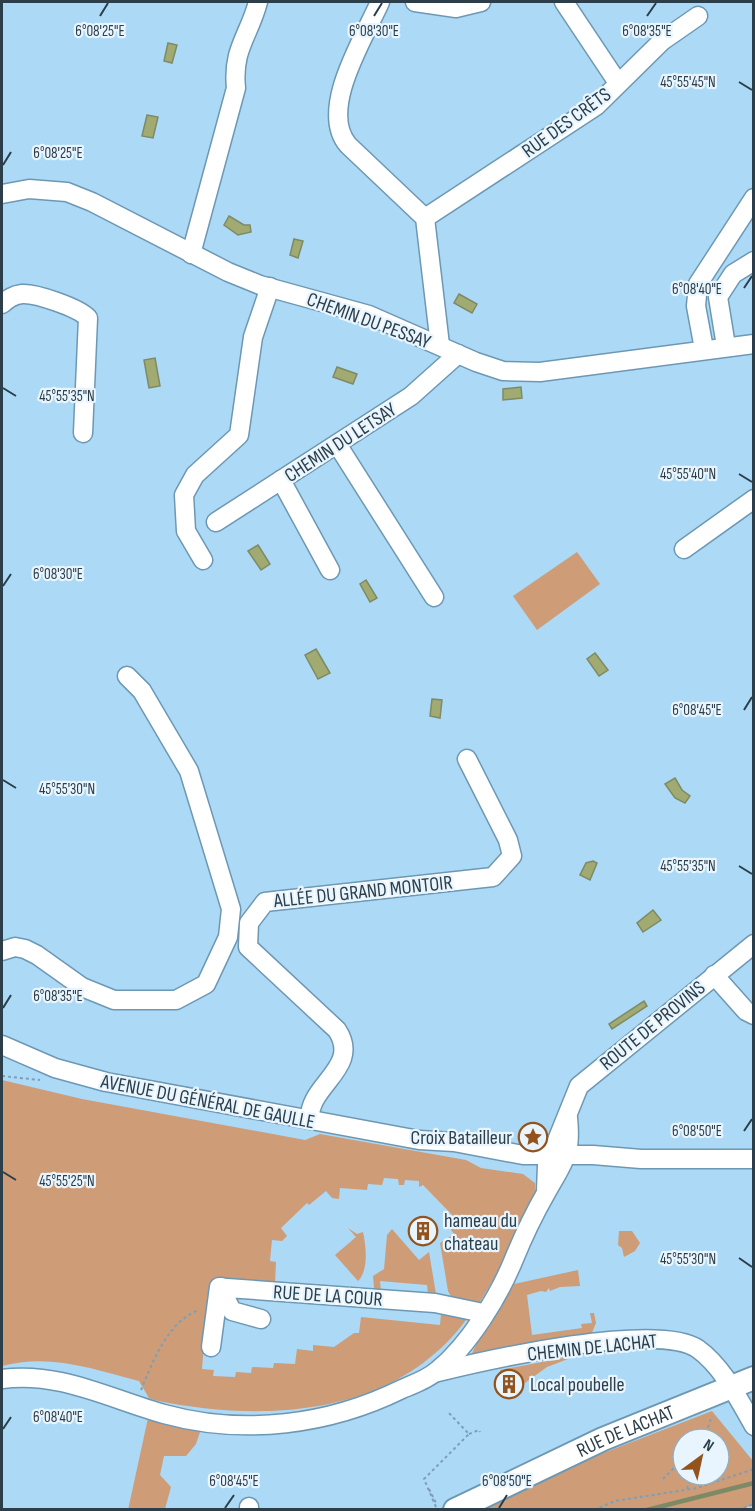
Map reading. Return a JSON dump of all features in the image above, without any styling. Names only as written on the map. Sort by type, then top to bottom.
[{"type":"main road","name":"RUE DE LACHAT","points":[[443,1507],[753,1378]]},
{"type":"street","points":[[190,254],[236,88],[235,62],[238,48],[253,19],[258,2]]},
{"type":"street","points":[[380,2],[340,92],[336,119],[340,134],[348,145],[425,218],[440,345]]},
{"type":"street","points":[[415,2],[456,8],[482,2]]},
{"type":"street","points":[[564,2],[618,83]]},
{"type":"street","name":"RUE DES CRÊTS","points":[[425,218],[596,106],[662,41],[698,16]]},
{"type":"street","name":"CHEMIN DU PESSAY","points":[[2,194],[29,189],[67,192],[92,202],[228,272],[270,287],[369,315],[503,371],[540,372],[753,344]]},
{"type":"street","points":[[704,349],[696,306],[698,284],[753,198]]},
{"type":"street","points":[[726,346],[718,297],[733,274],[753,261]]},
{"type":"street","points":[[203,560],[186,531],[184,495],[195,475],[239,435],[253,337],[270,287]]},
{"type":"street","points":[[2,304],[11,296],[25,294],[81,311],[88,318],[83,433]]},
{"type":"street","name":"CHEMIN DU LETSAY","points":[[216,522],[411,396],[458,354]]},
{"type":"street","points":[[337,444],[434,597]]},
{"type":"street","points":[[281,480],[330,570]]},
{"type":"street","points":[[684,549],[753,500]]},
{"type":"street","points":[[2,951],[15,947],[37,954],[82,987],[114,999],[176,1000],[206,984],[228,937],[231,909],[189,771],[142,691],[127,676]]},
{"type":"street","name":"ALLÉE DU GRAND MONTOIR","points":[[310,1120],[312,1104],[341,1061],[345,1047],[337,1030],[248,947],[249,923],[264,902],[493,877],[512,856],[508,840],[467,759]]},
{"type":"street","name":"ROUTE DE PROVINS","points":[[557,1160],[579,1086],[753,944]]},
{"type":"street","points":[[714,975],[746,1011],[753,1015]]},
{"type":"street","name":"AVENUE DU GÉNÉRAL DE GAULLE","points":[[2,1045],[55,1068],[85,1077],[419,1140],[454,1142],[557,1160],[753,1160]]},
{"type":"street","points":[[2,1379],[21,1376],[68,1383],[164,1414],[191,1420],[284,1424],[337,1416],[368,1406],[436,1372],[457,1353],[498,1294],[546,1191],[557,1160]]},
{"type":"street","points":[[211,1347],[219,1287],[227,1288]]},
{"type":"street","name":"RUE DE LA COUR","points":[[261,1319],[232,1311],[226,1299],[227,1288],[435,1303],[483,1313]]},
{"type":"street","name":"CHEMIN DE LACHAT","points":[[436,1372],[496,1358],[601,1343],[649,1339],[684,1342],[711,1360],[730,1387]]},
{"type":"street","points":[[730,1387],[752,1419]]},
{"type":"path","points":[[2,1076],[19,1078]]},
{"type":"path","points":[[140,1393],[150,1368],[176,1326],[189,1314],[216,1306]]},
{"type":"path","points":[[448,1412],[469,1434]]},
{"type":"path","points":[[708,1427],[713,1412]]},
{"type":"path","points":[[456,1420],[460,1416]]},
{"type":"path","points":[[443,1507],[424,1479],[469,1434],[479,1430],[480,1432]]},
{"type":"path","points":[[594,1509],[615,1501],[687,1489],[753,1469]]},
{"type":"path","points":[[663,1479],[671,1471]]},
{"type":"path","points":[[738,1509],[753,1504]]},
{"type":"shaded area","points":[[168,43],[177,45],[172,63],[164,61]]},
{"type":"shaded area","points":[[147,115],[158,117],[153,138],[142,136]]},
{"type":"shaded area","points":[[229,216],[244,225],[250,225],[251,232],[238,235],[224,225]]},
{"type":"shaded area","points":[[294,239],[303,241],[298,258],[290,255]]},
{"type":"shaded area","points":[[459,294],[477,304],[472,313],[454,303]]},
{"type":"shaded area","points":[[155,358],[160,386],[149,388],[144,360]]},
{"type":"shaded area","points":[[337,367],[357,374],[353,384],[333,377]]},
{"type":"shaded area","points":[[521,387],[522,398],[503,400],[503,389]]},
{"type":"shaded area","points":[[258,545],[270,564],[261,570],[248,551]]},
{"type":"shaded area","points":[[577,552],[600,584],[537,630],[513,596]]},
{"type":"shaded area","points":[[366,580],[377,598],[370,602],[360,584]]},
{"type":"shaded area","points":[[316,649],[330,673],[318,679],[305,655]]},
{"type":"shaded area","points":[[595,653],[608,670],[599,676],[587,659]]},
{"type":"shaded area","points":[[432,699],[442,700],[440,718],[430,716]]},
{"type":"shaded area","points":[[675,778],[682,790],[690,796],[685,803],[675,798],[665,784]]},
{"type":"shaded area","points":[[593,861],[597,863],[590,880],[580,875],[586,863]]},
{"type":"shaded area","points":[[653,910],[661,920],[643,932],[637,923]]},
{"type":"shaded area","points":[[644,1001],[647,1006],[612,1029],[609,1024]]},
{"type":"shaded area","points":[[2,1080],[82,1099],[305,1140],[320,1134],[466,1160],[481,1168],[523,1174],[535,1183],[534,1197],[523,1228],[479,1304],[453,1300],[448,1291],[440,1243],[454,1234],[449,1227],[457,1220],[423,1185],[419,1187],[419,1181],[405,1180],[404,1185],[399,1185],[398,1179],[384,1178],[382,1185],[368,1184],[367,1190],[340,1188],[339,1199],[332,1198],[326,1191],[309,1205],[307,1203],[281,1228],[287,1236],[282,1241],[272,1240],[270,1261],[276,1262],[275,1283],[220,1281],[206,1320],[202,1369],[214,1370],[213,1376],[235,1377],[236,1372],[251,1373],[252,1367],[273,1368],[274,1363],[295,1364],[297,1349],[313,1351],[313,1345],[334,1347],[354,1333],[359,1333],[361,1317],[440,1325],[441,1314],[463,1316],[466,1320],[436,1352],[402,1377],[364,1394],[324,1405],[282,1410],[239,1411],[154,1400],[149,1398],[139,1381],[71,1364],[36,1361],[2,1366]]},
{"type":"shaded area","points":[[348,1228],[357,1234],[363,1232],[366,1251],[365,1264],[358,1281],[335,1255],[356,1237]]},
{"type":"shaded area","points":[[392,1229],[419,1260],[429,1252],[436,1294],[433,1297],[428,1295],[427,1285],[380,1281],[381,1292],[374,1288],[373,1276],[384,1269],[387,1235]]},
{"type":"shaded area","points":[[619,1231],[632,1231],[640,1243],[635,1251],[624,1257],[622,1248],[618,1245]]},
{"type":"shaded area","points":[[578,1270],[580,1286],[560,1287],[550,1291],[549,1288],[546,1292],[527,1295],[532,1335],[582,1328],[581,1324],[592,1323],[590,1313],[594,1313],[596,1323],[591,1335],[472,1355],[514,1284]]},
{"type":"shaded area","points":[[568,1359],[547,1367],[518,1388],[517,1378],[501,1380],[500,1370]]},
{"type":"shaded area","points":[[712,1411],[725,1427],[671,1427],[671,1487],[731,1487],[731,1434],[753,1461],[753,1505],[741,1509],[485,1510],[567,1467]]},
{"type":"shaded area","points":[[148,1418],[201,1429],[196,1444],[186,1456],[164,1456],[160,1475],[171,1487],[165,1509],[128,1510]]},
{"type":"waterway","points":[[647,1510],[754,1483]]},
{"type":"place","name":"Croix Batailleur","points":[[533,1137]]},
{"type":"place","name":"hameau du chateau","points":[[423,1231]]},
{"type":"place","name":"Local poubelle","points":[[509,1384]]}]
